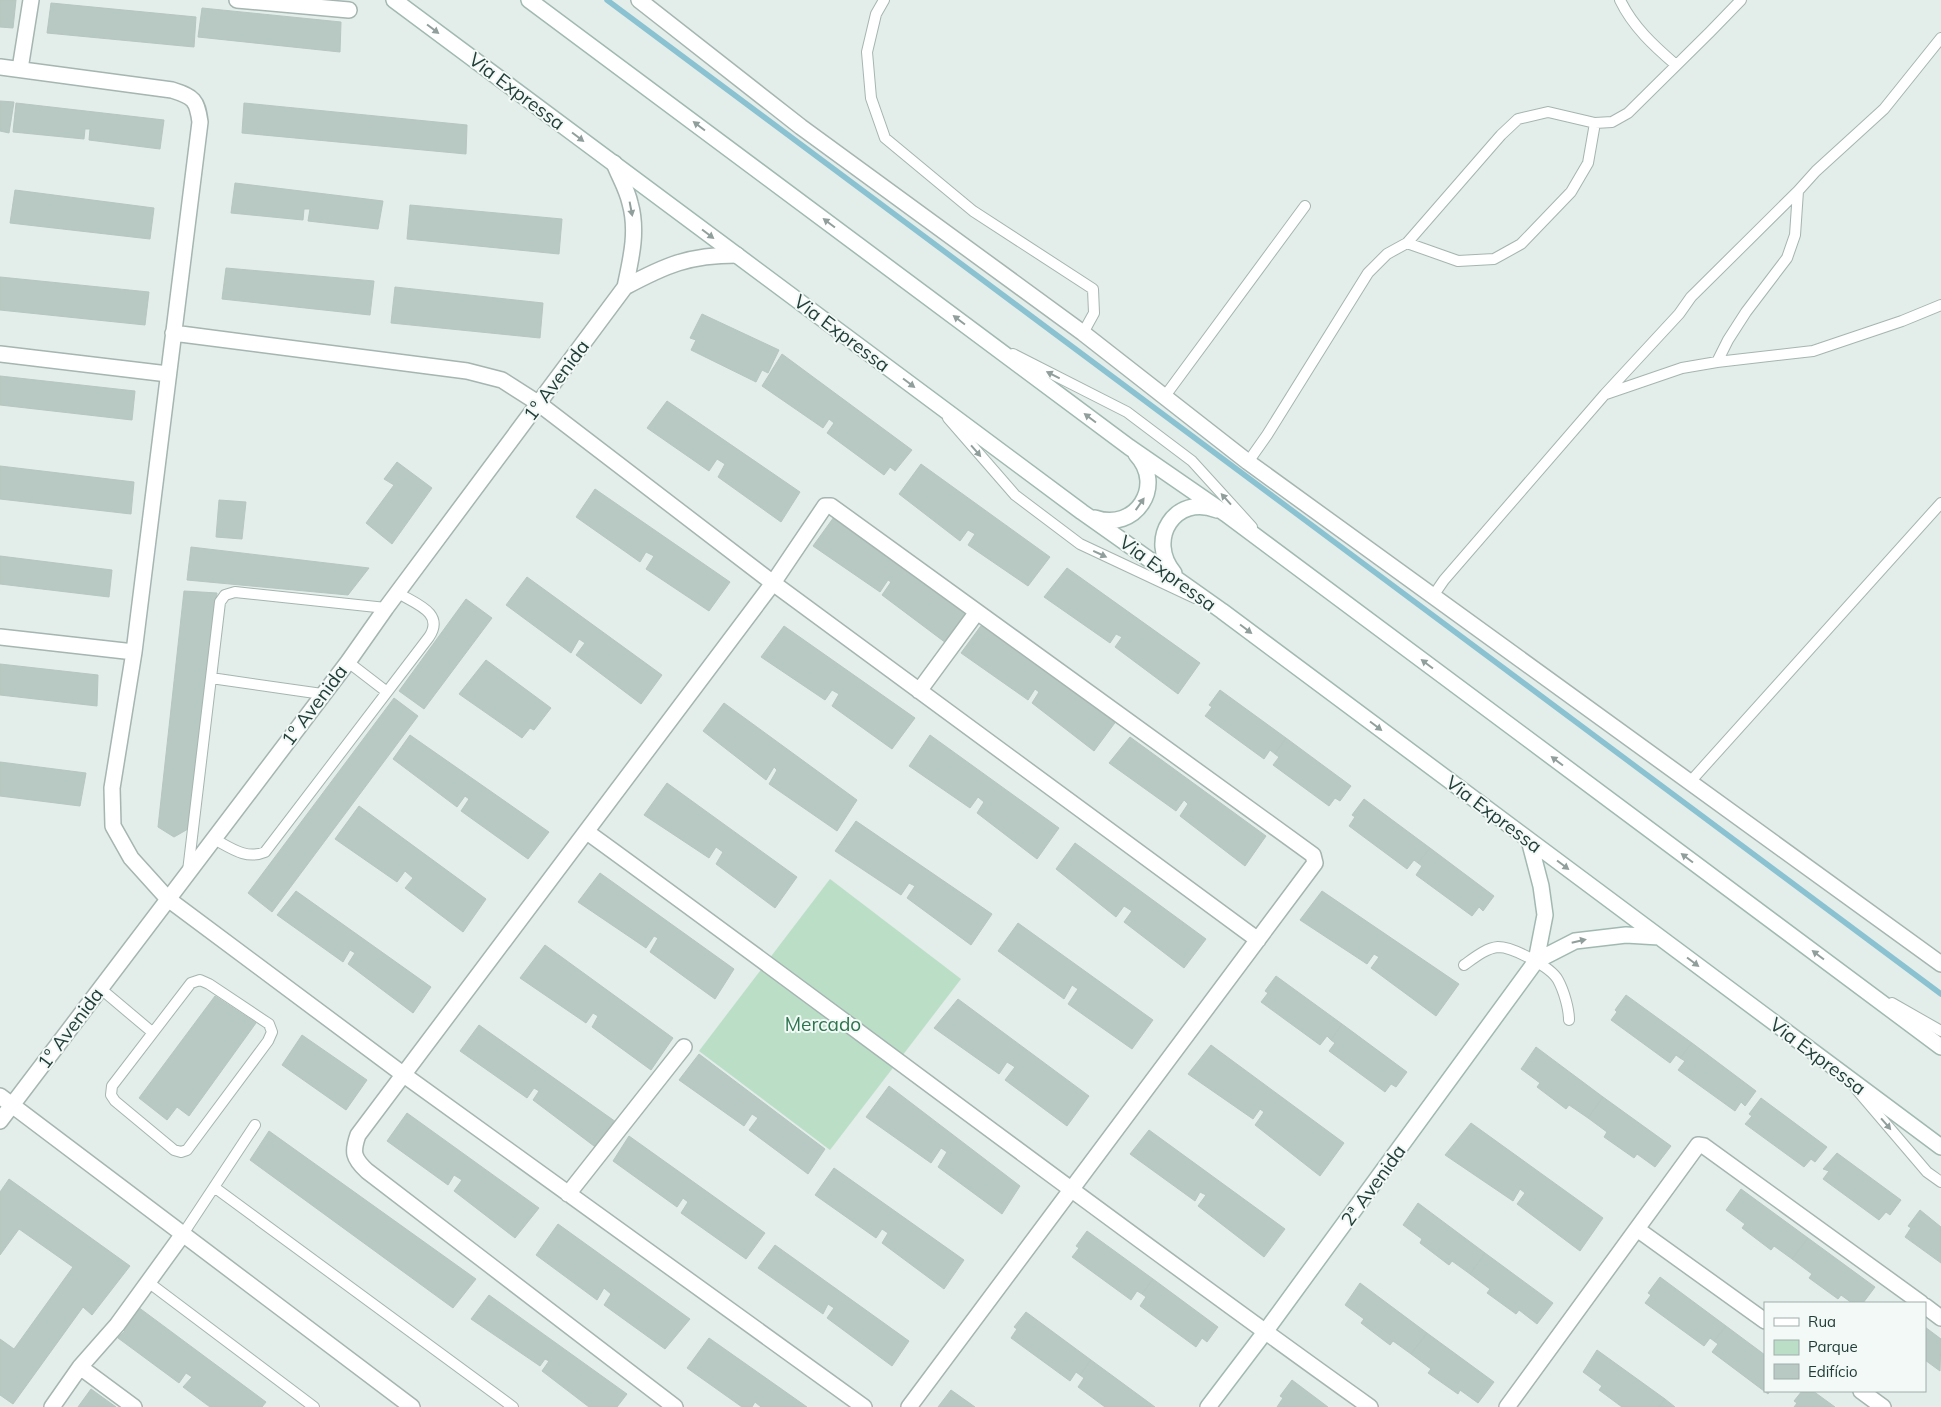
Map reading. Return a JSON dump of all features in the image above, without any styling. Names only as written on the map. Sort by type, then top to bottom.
[{"type":"street","points":[[20,69],[31,0]]},
{"type":"street","points":[[237,0],[349,10]]},
{"type":"street","name":"Via Expressa","points":[[394,0],[1082,512],[1179,579],[1941,1148]]},
{"type":"street","points":[[529,0],[1129,447],[1226,514],[1941,1047]]},
{"type":"street","points":[[639,0],[801,127],[1084,333],[1248,462],[1941,964]]},
{"type":"street","points":[[0,67],[172,90],[189,95],[198,106],[200,122],[134,652],[112,788],[113,826],[131,858],[168,899],[568,1194],[864,1407]]},
{"type":"street","points":[[614,164],[630,203],[635,230],[625,287]]},
{"type":"street","points":[[625,287],[657,270],[688,259],[737,255]]},
{"type":"street","name":"1º Avenida","points":[[0,1120],[6,1100],[100,988],[214,839],[348,662],[386,608],[625,287]]},
{"type":"street","points":[[173,333],[468,371],[502,380],[538,403],[919,691],[1258,940]]},
{"type":"street","points":[[0,354],[168,374]]},
{"type":"street","points":[[1082,512],[1100,519],[1118,520],[1135,512],[1143,502],[1148,484],[1147,472],[1142,461],[1129,447]]},
{"type":"street","points":[[676,1407],[357,1162],[354,1148],[358,1135],[773,582],[821,509],[825,506],[831,506],[1313,855],[1315,863],[909,1407]]},
{"type":"street","points":[[1179,579],[1170,568],[1162,550],[1163,537],[1168,525],[1176,515],[1194,507],[1207,507],[1226,514]]},
{"type":"street","points":[[919,691],[977,612]]},
{"type":"street","points":[[0,637],[134,652]]},
{"type":"street","points":[[587,832],[767,962],[1071,1190],[1370,1407]]},
{"type":"street","points":[[1529,840],[1541,886],[1545,915],[1536,961]]},
{"type":"street","points":[[1536,961],[1575,941],[1626,934],[1658,937]]},
{"type":"street","name":"2ª Avenida","points":[[1208,1407],[1266,1332],[1536,961]]},
{"type":"street","points":[[568,1194],[684,1047]]},
{"type":"street","points":[[6,1100],[412,1407]]},
{"type":"street","points":[[1507,1407],[1698,1145],[1701,1144],[1920,1302]]},
{"type":"street","points":[[1637,1229],[1764,1320]]},
{"type":"street","points":[[52,1407],[80,1367],[116,1325],[183,1234]]},
{"type":"street","points":[[1926,1307],[1941,1318]]},
{"type":"street","points":[[80,1367],[134,1407]]},
{"type":"street","points":[[1862,1392],[1883,1407]]},
{"type":"lane","points":[[884,0],[876,14],[867,52],[871,98],[885,138],[973,211],[1093,289],[1094,313],[1084,333]]},
{"type":"lane","points":[[1620,0],[1632,22],[1650,44],[1676,65]]},
{"type":"lane","points":[[1248,462],[1272,427],[1368,273],[1388,254],[1407,244],[1501,135],[1518,119],[1548,112],[1595,123],[1612,122],[1628,113],[1740,0]]},
{"type":"lane","points":[[1433,596],[1444,580],[1605,394],[1692,298],[1816,171],[1884,109],[1941,38]]},
{"type":"lane","points":[[1407,244],[1458,261],[1494,259],[1521,244],[1571,192],[1588,162],[1595,123]]},
{"type":"lane","points":[[1717,362],[1728,340],[1746,312],[1787,258],[1795,235],[1798,191]]},
{"type":"lane","points":[[1164,396],[1305,206]]},
{"type":"lane","points":[[1605,394],[1682,368],[1813,351],[1902,321],[1941,305]]},
{"type":"lane","points":[[986,340],[1127,412],[1192,461],[1271,548]]},
{"type":"lane","points":[[933,401],[1015,495],[1080,544],[1222,611]]},
{"type":"lane","points":[[1690,782],[1941,502]]},
{"type":"lane","points":[[188,871],[220,602],[225,595],[235,592],[386,608]]},
{"type":"lane","points":[[214,839],[242,854],[255,856],[265,852],[387,692],[433,630],[434,620],[431,613],[398,593]]},
{"type":"lane","points":[[348,662],[387,692]]},
{"type":"lane","points":[[211,678],[322,694]]},
{"type":"lane","points":[[1464,965],[1480,954],[1498,947],[1515,951],[1536,961],[1557,978],[1570,1020]]},
{"type":"lane","points":[[1845,976],[1941,1031]]},
{"type":"lane","points":[[200,980],[269,1024],[272,1032],[268,1041],[187,1150],[181,1152],[174,1150],[115,1101],[111,1095],[112,1086],[152,1032],[191,983],[200,980]]},
{"type":"lane","points":[[100,988],[152,1032]]},
{"type":"lane","points":[[1843,1074],[1928,1172],[1941,1182]]},
{"type":"lane","points":[[183,1234],[255,1125]]},
{"type":"lane","points":[[214,1187],[513,1407]]},
{"type":"lane","points":[[148,1282],[314,1407]]},
{"type":"green space","name":"Mercado","points":[[830,879],[961,979],[830,1150],[699,1051]]},
{"type":"building","points":[[0,0],[16,0],[13,28],[0,27]]},
{"type":"building","points":[[51,3],[196,17],[194,47],[47,33]]},
{"type":"building","points":[[202,8],[341,22],[340,52],[198,37]]},
{"type":"building","points":[[0,101],[14,102],[9,133],[0,131]]},
{"type":"building","points":[[16,103],[164,120],[160,149],[89,140],[90,129],[85,129],[84,139],[13,132]]},
{"type":"building","points":[[244,103],[467,125],[466,154],[242,133]]},
{"type":"building","points":[[235,183],[383,201],[378,229],[308,221],[310,209],[304,209],[303,220],[231,213]]},
{"type":"building","points":[[15,190],[154,208],[150,239],[10,223]]},
{"type":"building","points":[[410,205],[562,219],[559,254],[407,239]]},
{"type":"building","points":[[226,268],[374,281],[370,315],[222,299]]},
{"type":"building","points":[[0,277],[149,292],[145,325],[0,310]]},
{"type":"building","points":[[395,287],[543,303],[540,338],[391,323]]},
{"type":"building","points":[[702,314],[779,350],[768,373],[762,370],[756,382],[691,350],[696,340],[690,338]]},
{"type":"building","points":[[782,354],[912,450],[895,471],[890,467],[884,475],[827,433],[834,423],[829,419],[823,428],[762,386]]},
{"type":"building","points":[[0,376],[135,391],[132,420],[0,405]]},
{"type":"building","points":[[667,401],[800,492],[781,522],[718,477],[725,464],[717,459],[709,471],[647,428]]},
{"type":"building","points":[[397,462],[432,488],[392,544],[366,523],[394,485],[384,479]]},
{"type":"building","points":[[921,464],[1050,557],[1028,586],[968,545],[975,534],[968,530],[960,541],[899,494]]},
{"type":"building","points":[[0,466],[134,482],[131,514],[0,499]]},
{"type":"building","points":[[595,489],[730,582],[709,611],[646,569],[654,556],[646,552],[640,562],[576,517]]},
{"type":"building","points":[[219,500],[246,502],[242,539],[216,537]]},
{"type":"building","points":[[834,517],[966,612],[946,643],[882,595],[891,582],[888,580],[880,592],[813,546]]},
{"type":"building","points":[[191,547],[369,568],[348,595],[187,580]]},
{"type":"building","points":[[0,556],[112,570],[109,597],[0,584]]},
{"type":"building","points":[[1067,568],[1200,663],[1178,694],[1115,647],[1122,637],[1116,634],[1110,643],[1044,597]]},
{"type":"building","points":[[527,577],[662,675],[641,704],[576,655],[585,643],[579,639],[571,653],[506,605]]},
{"type":"building","points":[[184,591],[217,593],[188,829],[174,837],[158,827]]},
{"type":"building","points":[[466,599],[492,618],[424,709],[399,691]]},
{"type":"building","points":[[983,623],[1117,720],[1094,751],[1032,703],[1039,692],[1035,689],[1028,700],[961,653]]},
{"type":"building","points":[[784,626],[915,718],[892,749],[832,706],[839,694],[832,690],[825,700],[761,657]]},
{"type":"building","points":[[486,660],[551,708],[534,730],[530,728],[522,738],[459,694]]},
{"type":"building","points":[[0,664],[98,675],[97,706],[0,695]]},
{"type":"building","points":[[1220,690],[1286,738],[1275,754],[1270,750],[1264,759],[1205,716],[1212,707],[1209,705]]},
{"type":"building","points":[[394,698],[418,716],[272,912],[248,893]]},
{"type":"building","points":[[724,703],[857,800],[837,831],[769,784],[777,770],[774,767],[766,780],[703,731]]},
{"type":"building","points":[[410,735],[549,832],[528,859],[461,811],[469,799],[465,796],[457,807],[393,759]]},
{"type":"building","points":[[930,735],[1059,828],[1037,859],[977,813],[984,802],[978,797],[970,808],[909,766]]},
{"type":"building","points":[[1130,737],[1266,836],[1245,866],[1180,816],[1188,804],[1184,800],[1176,811],[1109,763]]},
{"type":"building","points":[[1286,738],[1351,786],[1340,801],[1335,798],[1329,806],[1273,765],[1279,757],[1275,754]]},
{"type":"building","points":[[0,762],[86,773],[80,806],[0,796]]},
{"type":"building","points":[[667,783],[797,877],[775,908],[716,864],[723,852],[716,847],[709,858],[644,815]]},
{"type":"building","points":[[1364,799],[1430,848],[1418,863],[1414,860],[1407,869],[1349,826],[1355,817],[1352,815]]},
{"type":"building","points":[[359,806],[486,899],[463,932],[405,888],[413,878],[405,871],[397,882],[335,839]]},
{"type":"building","points":[[856,821],[992,914],[971,945],[907,898],[915,886],[909,883],[901,895],[835,851]]},
{"type":"building","points":[[1075,843],[1206,939],[1184,968],[1124,922],[1132,911],[1124,906],[1116,917],[1056,869]]},
{"type":"building","points":[[1430,848],[1494,896],[1483,911],[1479,907],[1472,916],[1416,875],[1422,866],[1418,863]]},
{"type":"building","points":[[600,873],[734,969],[715,999],[650,952],[658,938],[654,936],[646,948],[578,902]]},
{"type":"building","points":[[296,891],[431,987],[413,1013],[348,964],[355,953],[350,950],[343,962],[277,915]]},
{"type":"building","points":[[1322,891],[1459,984],[1436,1016],[1371,968],[1379,957],[1374,954],[1367,964],[1300,920]]},
{"type":"building","points":[[1018,923],[1153,1020],[1132,1049],[1068,1004],[1078,989],[1072,985],[1064,999],[998,951]]},
{"type":"building","points":[[545,945],[673,1038],[651,1070],[592,1027],[598,1016],[593,1013],[586,1023],[520,978]]},
{"type":"building","points":[[1276,976],[1342,1024],[1331,1040],[1327,1036],[1320,1045],[1261,1002],[1268,993],[1265,991]]},
{"type":"building","points":[[1626,995],[1692,1043],[1680,1058],[1676,1055],[1670,1063],[1611,1020],[1617,1012],[1615,1010]]},
{"type":"building","points":[[215,996],[256,1023],[189,1116],[177,1107],[167,1120],[139,1098]]},
{"type":"building","points":[[958,999],[1089,1096],[1067,1126],[1005,1080],[1015,1067],[1007,1062],[999,1074],[934,1028]]},
{"type":"building","points":[[1342,1024],[1407,1072],[1396,1087],[1391,1084],[1385,1092],[1329,1051],[1335,1043],[1331,1040]]},
{"type":"building","points":[[479,1025],[616,1122],[598,1149],[533,1100],[539,1091],[534,1088],[527,1098],[460,1051]]},
{"type":"building","points":[[302,1035],[367,1080],[346,1110],[282,1065]]},
{"type":"building","points":[[1692,1043],[1756,1091],[1745,1106],[1741,1102],[1735,1111],[1678,1070],[1685,1061],[1680,1058]]},
{"type":"building","points":[[1211,1045],[1344,1143],[1320,1176],[1255,1125],[1264,1112],[1260,1109],[1253,1119],[1188,1074]]},
{"type":"building","points":[[1536,1047],[1603,1097],[1588,1118],[1569,1105],[1566,1109],[1537,1087],[1540,1083],[1521,1069]]},
{"type":"building","points":[[699,1054],[825,1149],[808,1174],[749,1130],[758,1118],[752,1114],[744,1126],[679,1080]]},
{"type":"building","points":[[889,1086],[1020,1186],[1002,1214],[938,1167],[947,1152],[941,1148],[931,1163],[866,1117]]},
{"type":"building","points":[[1603,1097],[1671,1146],[1655,1167],[1637,1154],[1634,1158],[1604,1137],[1607,1132],[1588,1118]]},
{"type":"building","points":[[1761,1098],[1827,1147],[1815,1162],[1811,1159],[1804,1167],[1745,1124],[1752,1116],[1749,1114]]},
{"type":"building","points":[[407,1113],[539,1208],[515,1238],[454,1191],[462,1180],[454,1175],[448,1185],[387,1141]]},
{"type":"building","points":[[1471,1123],[1603,1218],[1580,1251],[1517,1204],[1525,1193],[1520,1189],[1513,1201],[1445,1155]]},
{"type":"building","points":[[1149,1130],[1285,1229],[1264,1257],[1198,1206],[1206,1195],[1200,1192],[1195,1201],[1130,1154]]},
{"type":"building","points":[[269,1131],[476,1279],[453,1308],[250,1160]]},
{"type":"building","points":[[629,1136],[765,1233],[746,1259],[681,1213],[688,1202],[683,1198],[677,1207],[613,1161]]},
{"type":"building","points":[[1837,1153],[1901,1200],[1890,1215],[1886,1212],[1879,1220],[1823,1179],[1829,1171],[1823,1169]]},
{"type":"building","points":[[834,1168],[964,1260],[944,1289],[882,1243],[888,1233],[882,1229],[876,1238],[815,1195]]},
{"type":"building","points":[[9,1179],[130,1266],[92,1315],[83,1307],[13,1404],[0,1395],[0,1339],[14,1349],[73,1267],[19,1229],[0,1255],[0,1192]]},
{"type":"building","points":[[1741,1189],[1808,1238],[1792,1259],[1774,1246],[1771,1250],[1742,1228],[1745,1224],[1726,1210]]},
{"type":"building","points":[[1418,1203],[1485,1253],[1470,1274],[1452,1261],[1449,1265],[1420,1243],[1422,1239],[1403,1225]]},
{"type":"building","points":[[1920,1210],[1941,1227],[1941,1263],[1905,1237],[1911,1228],[1908,1226]]},
{"type":"building","points":[[558,1224],[690,1319],[665,1349],[604,1305],[611,1294],[604,1288],[597,1300],[536,1255]]},
{"type":"building","points":[[1087,1231],[1153,1279],[1142,1294],[1137,1291],[1131,1300],[1072,1257],[1079,1248],[1076,1246]]},
{"type":"building","points":[[1808,1238],[1875,1287],[1864,1302],[1851,1302],[1841,1295],[1838,1299],[1809,1278],[1812,1274],[1792,1259]]},
{"type":"building","points":[[775,1245],[909,1341],[892,1366],[827,1318],[834,1308],[828,1304],[823,1314],[758,1268]]},
{"type":"building","points":[[1485,1253],[1553,1303],[1537,1324],[1519,1310],[1516,1314],[1487,1293],[1490,1289],[1470,1274]]},
{"type":"building","points":[[1660,1277],[1726,1326],[1714,1341],[1710,1338],[1704,1346],[1645,1303],[1651,1295],[1648,1293]]},
{"type":"building","points":[[1153,1279],[1218,1327],[1207,1342],[1202,1338],[1196,1347],[1140,1306],[1146,1297],[1142,1294]]},
{"type":"building","points":[[1360,1283],[1427,1333],[1411,1354],[1393,1341],[1390,1345],[1361,1323],[1364,1319],[1345,1305]]},
{"type":"building","points":[[489,1295],[627,1394],[617,1407],[589,1407],[542,1371],[549,1361],[545,1359],[540,1366],[471,1319]]},
{"type":"building","points":[[138,1307],[266,1402],[262,1407],[210,1407],[183,1387],[192,1377],[186,1373],[179,1383],[118,1338],[125,1331],[120,1327]]},
{"type":"building","points":[[1026,1312],[1091,1360],[1080,1375],[1076,1372],[1070,1381],[1011,1338],[1017,1329],[1014,1327]]},
{"type":"building","points":[[1726,1326],[1764,1354],[1764,1391],[1712,1352],[1718,1344],[1714,1341]]},
{"type":"building","points":[[1926,1328],[1941,1339],[1940,1371],[1926,1361]]},
{"type":"building","points":[[1427,1333],[1494,1382],[1478,1403],[1460,1390],[1458,1394],[1428,1373],[1431,1369],[1411,1354]]},
{"type":"building","points":[[709,1338],[807,1407],[761,1407],[755,1402],[752,1407],[742,1407],[687,1368]]},
{"type":"building","points":[[1597,1350],[1665,1399],[1659,1407],[1622,1407],[1599,1390],[1602,1386],[1583,1372]]},
{"type":"building","points":[[1091,1360],[1155,1407],[1105,1407],[1078,1387],[1084,1378],[1080,1375]]},
{"type":"building","points":[[1292,1380],[1328,1407],[1277,1407],[1283,1398],[1280,1396]]},
{"type":"building","points":[[91,1389],[116,1407],[78,1407]]},
{"type":"building","points":[[951,1390],[975,1407],[938,1407]]},
{"type":"building","points":[[1801,1392],[1814,1392],[1835,1407],[1794,1407],[1797,1403],[1794,1401]]},
{"type":"building","points":[[1665,1399],[1675,1407],[1659,1407]]},
{"type":"waterway","points":[[607,0],[1941,994]]}]
